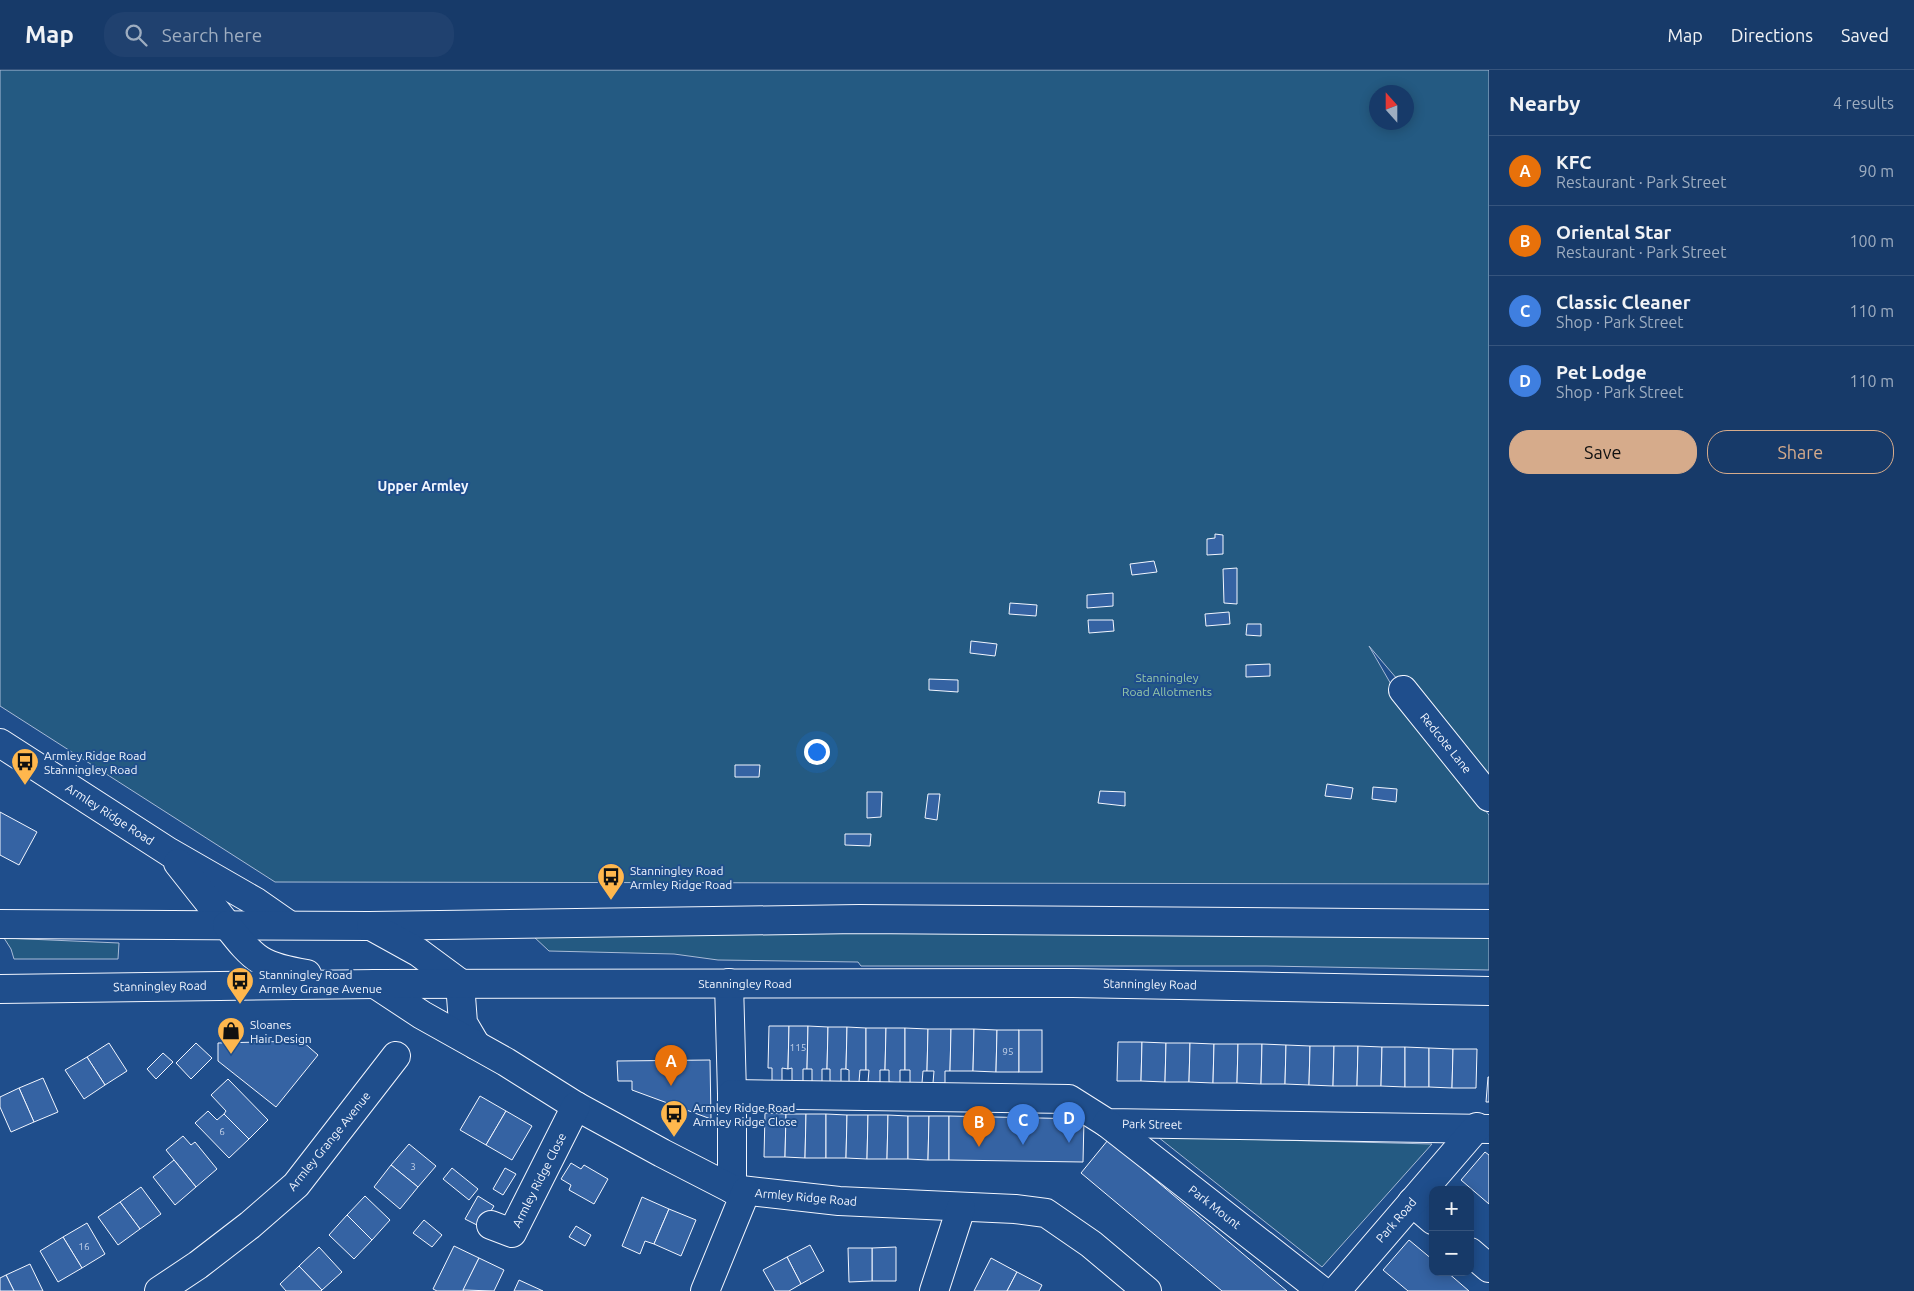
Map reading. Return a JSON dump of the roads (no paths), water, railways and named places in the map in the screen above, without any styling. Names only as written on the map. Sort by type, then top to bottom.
[{"type":"street","name":"Redcote Lane","points":[[1403,690],[1489,797]]},
{"type":"street","name":"Armley Ridge Road","points":[[0,743],[169,852],[256,902],[289,924]]},
{"type":"street","name":"Armley Ridge Road","points":[[169,852],[248,952],[258,960],[284,971],[375,984],[426,1017],[576,1106],[662,1153],[739,1190],[839,1201],[1015,1209],[1046,1213],[1092,1244],[1147,1291]]},
{"type":"street","points":[[0,924],[289,924],[369,926],[859,919],[1489,924]]},
{"type":"street","points":[[369,926],[418,952],[460,983]]},
{"type":"street","name":"Armley Ridge Road","points":[[460,983],[463,1023],[476,1045]]},
{"type":"street","name":"Stanningley Road","points":[[0,989],[460,983],[1073,983],[1489,991]]},
{"type":"street","points":[[705,1291],[739,1190],[732,1094],[729,983]]},
{"type":"street","name":"Armley Grange Avenue","points":[[159,1291],[198,1265],[296,1185],[396,1056]]},
{"type":"street","name":"Park Street","points":[[732,1094],[1068,1098],[1107,1123],[1483,1128]]},
{"type":"street","name":"Armley Ridge Close","points":[[491,1225],[512,1233],[576,1106]]},
{"type":"street","name":"Park Mount","points":[[1107,1123],[1322,1291]]},
{"type":"street","name":"Park Road","points":[[1336,1291],[1412,1202],[1483,1128]]},
{"type":"street","points":[[1412,1202],[1429,1217]]},
{"type":"street","points":[[934,1291],[961,1208]]},
{"type":"street","points":[[1474,1255],[1489,1268]]},
{"type":"place","name":"Armley Ridge Road Stanningley Road","points":[[25,786]]},
{"type":"place","name":"Stanningley Road Armley Ridge Road","points":[[611,901]]},
{"type":"place","name":"Stanningley Road Armley Grange Avenue","points":[[240,1005]]},
{"type":"place","name":"Sloanes Hair Design","points":[[231,1055]]},
{"type":"place","name":"KFC","points":[[671,1086]]},
{"type":"place","name":"Armley Ridge Road Armley Ridge Close","points":[[674,1138]]},
{"type":"place","name":"Pet Lodge","points":[[1069,1143]]},
{"type":"place","name":"Classic Cleaner","points":[[1023,1145]]},
{"type":"place","name":"Oriental Star","points":[[979,1147]]},
{"type":"district","name":"Upper Armley","points":[[423,486]]},
{"type":"park label","name":"Stanningley Road Allotments","points":[[1167,684]]}]
